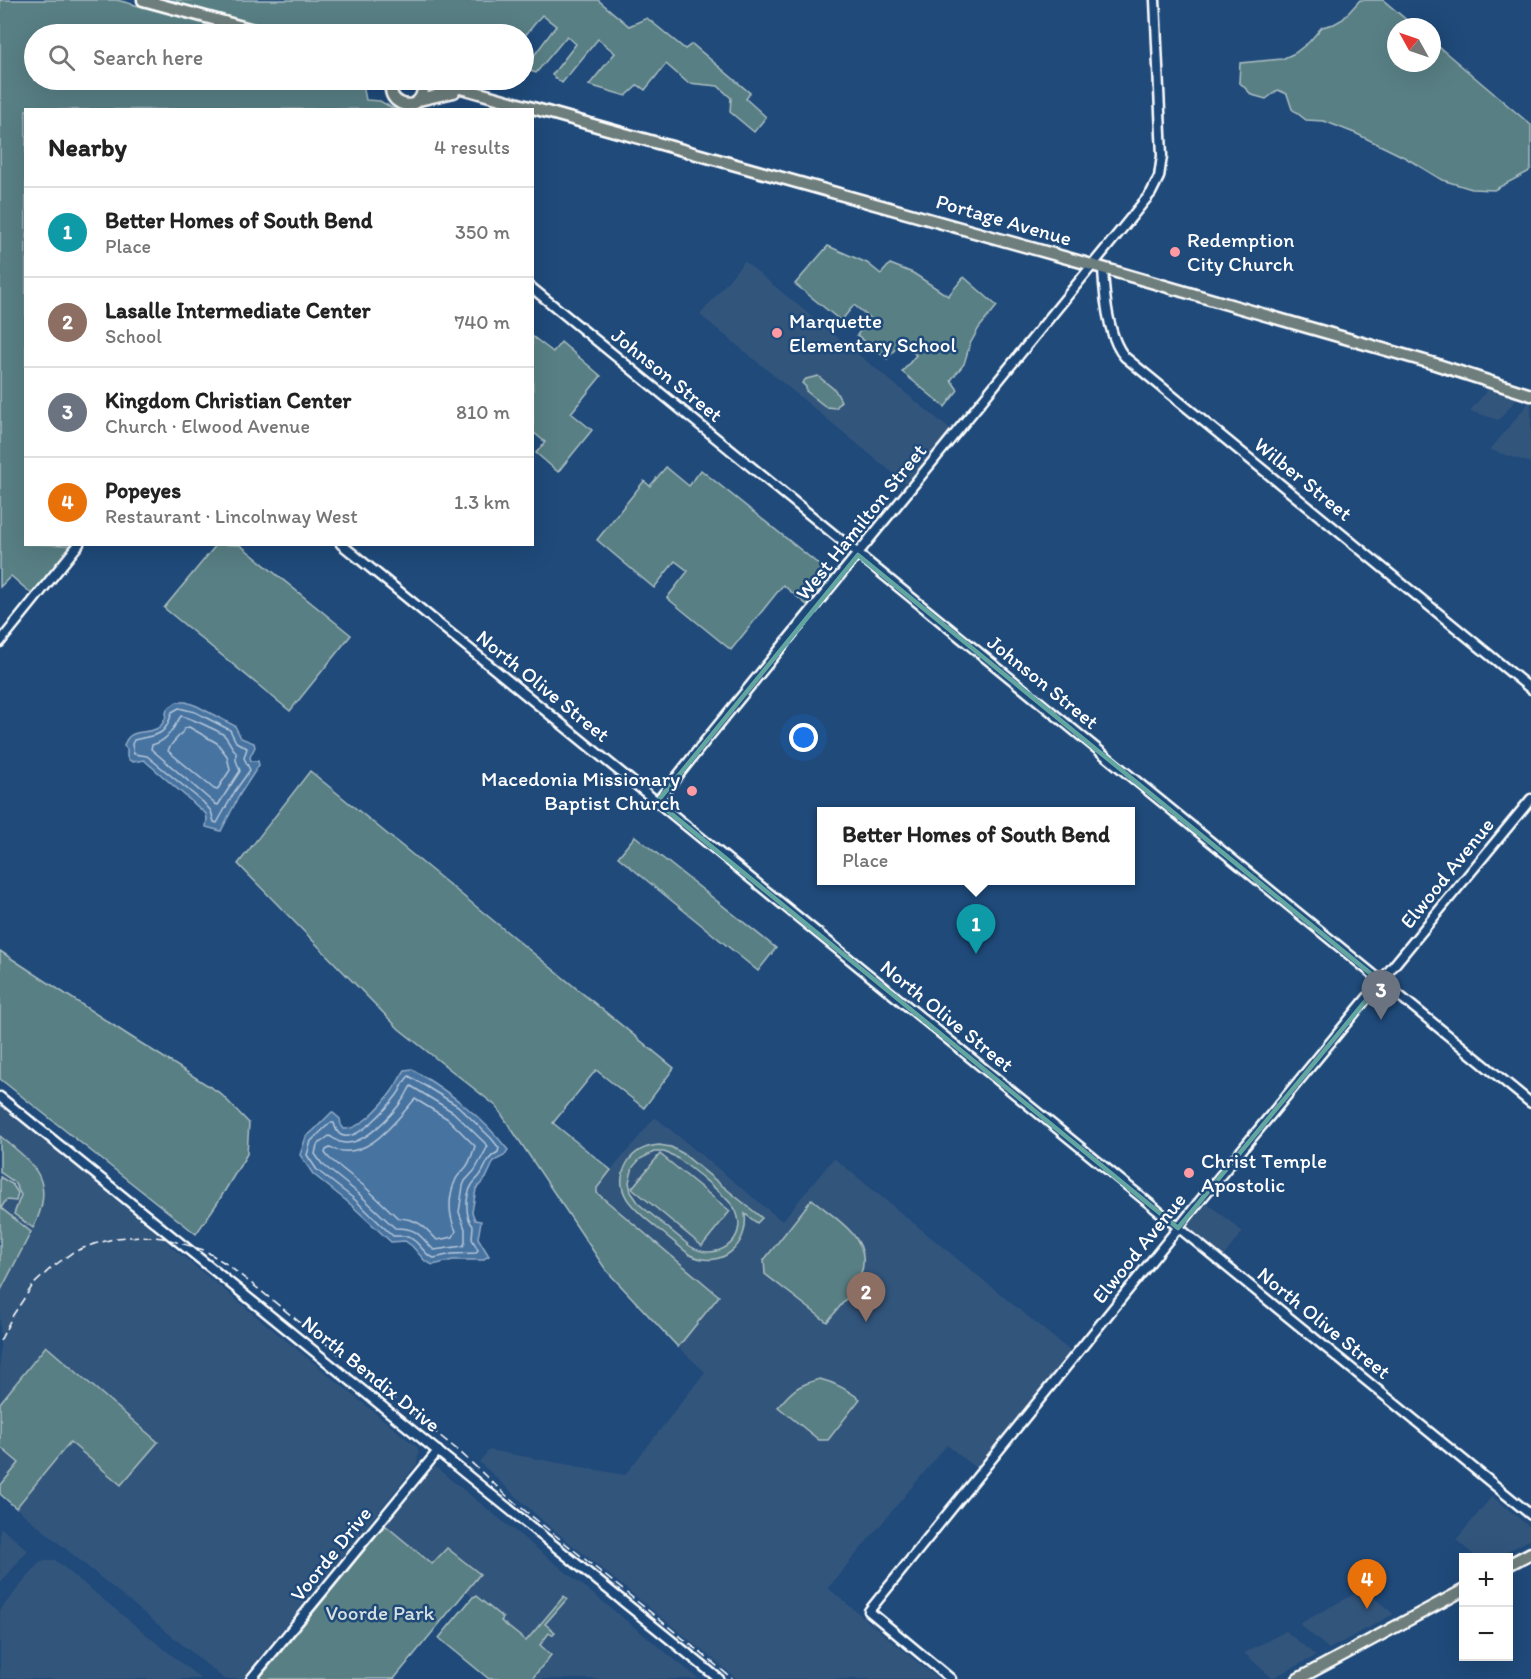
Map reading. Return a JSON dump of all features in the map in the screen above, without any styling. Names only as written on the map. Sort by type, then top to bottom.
[{"type":"main road","points":[[143,0],[231,24]]},
{"type":"main road","points":[[391,90],[392,95],[401,106]]},
{"type":"main road","points":[[416,104],[423,90]]},
{"type":"main road","name":"Portage Avenue","points":[[401,106],[416,104],[462,90]]},
{"type":"main road","name":"Portage Avenue","points":[[469,90],[533,108]]},
{"type":"main road","name":"Portage Avenue","points":[[534,108],[1098,266],[1424,361],[1531,395]]},
{"type":"main road","points":[[1513,1563],[1531,1553]]},
{"type":"main road","points":[[1298,1679],[1459,1593]]},
{"type":"street","name":"West Hamilton Street","points":[[657,802],[1098,266],[1151,193],[1161,169],[1162,156],[1155,0]]},
{"type":"street","name":"Wilber Street","points":[[1098,266],[1112,335],[1117,348],[1125,357],[1531,689]]},
{"type":"street","name":"Johnson Street","points":[[534,290],[1531,1103]]},
{"type":"street","points":[[0,642],[77,546]]},
{"type":"street","name":"North Olive Street","points":[[343,546],[1531,1515]]},
{"type":"street","name":"Elwood Avenue","points":[[951,1679],[869,1611],[1178,1228],[1531,799]]},
{"type":"street","name":"North Bendix Drive","points":[[0,1096],[719,1679]]},
{"type":"street","name":"Voorde Drive","points":[[251,1679],[438,1451]]},
{"type":"highlighted area","points":[[858,555],[1381,982],[1178,1228],[657,802]]},
{"type":"shaded area","points":[[744,261],[951,430],[906,484],[700,315]]},
{"type":"shaded area","points":[[1489,388],[1518,397],[1499,420],[1470,411]]},
{"type":"shaded area","points":[[1529,402],[1531,403],[1531,463],[1490,450]]},
{"type":"shaded area","points":[[0,1105],[417,1447],[419,1452],[417,1464],[242,1679],[224,1679],[16,1508],[70,1442],[46,1346],[0,1403]]},
{"type":"shaded area","points":[[655,1117],[782,1221],[834,1158],[1070,1351],[978,1466],[974,1467],[947,1445],[828,1588],[938,1679],[737,1679],[544,1522],[479,1462],[489,1450],[625,1475],[705,1372],[678,1347],[718,1296],[597,1193],[597,1188]]},
{"type":"shaded area","points":[[1207,1203],[1243,1232],[1222,1258],[1186,1229]]},
{"type":"shaded area","points":[[0,1447],[19,1463],[0,1486]]},
{"type":"shaded area","points":[[434,1466],[699,1679],[489,1679],[439,1638],[472,1597],[385,1525]]},
{"type":"shaded area","points":[[1492,1496],[1531,1528],[1531,1539],[1505,1553],[1471,1553],[1456,1540]]},
{"type":"shaded area","points":[[0,1527],[28,1550],[0,1584]]},
{"type":"shaded area","points":[[46,1560],[55,1560],[201,1679],[0,1679],[0,1610],[38,1564]]},
{"type":"shaded area","points":[[1363,1589],[1394,1614],[1329,1649],[1299,1624]]},
{"type":"shaded area","points":[[1286,1631],[1316,1656],[1272,1678],[1244,1653]]},
{"type":"green space","points":[[0,0],[117,0],[205,24],[24,24],[24,90],[364,90],[366,100],[380,101],[392,108],[24,108],[24,546],[74,546],[33,595],[11,576],[0,587]]},
{"type":"green space","points":[[166,0],[598,0],[629,26],[647,18],[685,49],[692,44],[750,93],[746,99],[766,117],[754,132],[730,112],[731,98],[718,86],[688,83],[666,64],[645,90],[638,85],[626,96],[589,85],[615,53],[598,39],[562,83],[552,75],[576,44],[567,36],[536,73],[534,72],[534,56],[556,26],[542,15],[534,25],[254,24]]},
{"type":"green space","points":[[1360,0],[1383,0],[1404,18],[1387,18],[1387,72],[1441,72],[1441,49],[1531,125],[1531,168],[1528,172],[1494,190],[1472,189],[1442,180],[1406,158],[1357,134],[1324,121],[1306,120],[1292,109],[1287,94],[1278,90],[1266,99],[1252,95],[1239,82],[1240,63],[1282,59],[1295,53],[1309,42],[1322,27],[1343,19]]},
{"type":"green space","points":[[828,246],[867,263],[881,274],[890,264],[913,273],[948,296],[964,277],[997,306],[979,328],[970,344],[964,364],[951,380],[958,390],[945,407],[902,372],[916,355],[901,342],[887,359],[857,335],[870,318],[854,305],[841,321],[795,284]]},
{"type":"green space","points":[[534,338],[553,352],[561,342],[601,376],[571,413],[592,430],[558,472],[536,453],[545,442],[534,433]]},
{"type":"green space","points":[[818,376],[835,390],[841,401],[836,408],[826,407],[806,391],[802,383],[806,379]]},
{"type":"green space","points":[[666,467],[689,486],[701,470],[832,575],[807,605],[783,585],[731,650],[667,598],[688,571],[675,561],[654,588],[597,540],[644,481],[650,486]]},
{"type":"green space","points":[[215,546],[241,546],[351,635],[290,711],[164,608]]},
{"type":"green space","points":[[310,771],[674,1068],[644,1108],[596,1070],[553,1123],[611,1170],[597,1188],[597,1193],[719,1296],[678,1347],[606,1270],[496,1106],[399,1029],[238,864]]},
{"type":"green space","points":[[635,836],[776,948],[758,971],[618,857]]},
{"type":"green space","points":[[0,951],[220,1093],[249,1123],[247,1154],[196,1234],[0,1079]]},
{"type":"green space","points":[[0,1136],[32,1165],[39,1175],[43,1198],[33,1228],[14,1214],[21,1195],[14,1182],[0,1172]]},
{"type":"green space","points":[[659,1145],[671,1147],[682,1153],[762,1218],[757,1223],[745,1214],[742,1236],[738,1245],[731,1252],[712,1259],[701,1259],[690,1255],[641,1215],[628,1200],[622,1183],[627,1163],[637,1152]],"holes":[[[654,1152],[664,1152],[674,1156],[718,1191],[736,1211],[739,1222],[738,1232],[727,1246],[710,1252],[700,1251],[690,1246],[640,1205],[631,1192],[629,1182],[633,1167],[640,1159]]]},
{"type":"green space","points":[[660,1154],[730,1211],[702,1246],[632,1188]]},
{"type":"green space","points":[[0,1177],[12,1184],[18,1193],[16,1201],[6,1200],[1,1208],[31,1232],[0,1292]]},
{"type":"green space","points":[[812,1199],[852,1233],[860,1245],[863,1257],[862,1269],[852,1291],[827,1322],[765,1274],[764,1260]]},
{"type":"green space","points":[[46,1346],[158,1442],[121,1485],[70,1442],[16,1508],[0,1494],[0,1486],[19,1463],[0,1447],[0,1403]]},
{"type":"green space","points":[[820,1379],[841,1387],[860,1399],[828,1440],[819,1440],[778,1407],[796,1389]]},
{"type":"green space","name":"Voorde Park","points":[[385,1525],[432,1564],[447,1548],[480,1574],[394,1679],[259,1679]]},
{"type":"green space","points":[[476,1596],[503,1618],[501,1621],[526,1641],[564,1596],[567,1599],[545,1624],[555,1632],[552,1635],[549,1633],[540,1645],[551,1655],[532,1679],[489,1679],[439,1638]]},
{"type":"water","points":[[177,702],[197,706],[235,726],[241,738],[254,743],[255,747],[250,757],[251,761],[258,761],[259,765],[240,794],[221,831],[206,827],[206,814],[144,760],[133,762],[127,757],[127,749],[124,746],[127,739],[137,733],[156,729],[165,719],[167,709]]},
{"type":"water","points":[[412,1069],[464,1105],[508,1150],[504,1156],[494,1161],[486,1178],[476,1189],[472,1212],[475,1220],[481,1221],[478,1238],[489,1256],[482,1260],[453,1260],[433,1265],[425,1261],[405,1241],[391,1242],[313,1174],[300,1155],[306,1137],[332,1112],[340,1119],[344,1129],[357,1125],[383,1103],[405,1070]]},
{"type":"railway","points":[[0,1341],[13,1315],[33,1285],[73,1252],[117,1238],[141,1236],[163,1238],[204,1250],[261,1291],[460,1452],[508,1497],[733,1679]]},
{"type":"place","name":"Redemption City Church","points":[[1175,252]]},
{"type":"place","name":"Marquette Elementary School","points":[[777,333]]},
{"type":"place","name":"Macedonia Missionary Baptist Church","points":[[692,791]]},
{"type":"place","name":"Better Homes of South Bend","points":[[976,954]]},
{"type":"place","name":"Kingdom Christian Center","points":[[1381,1020]]},
{"type":"place","name":"Christ Temple Apostolic","points":[[1189,1173]]},
{"type":"place","name":"Lasalle Intermediate Center","points":[[866,1322]]},
{"type":"place","name":"Popeyes","points":[[1367,1609]]}]
